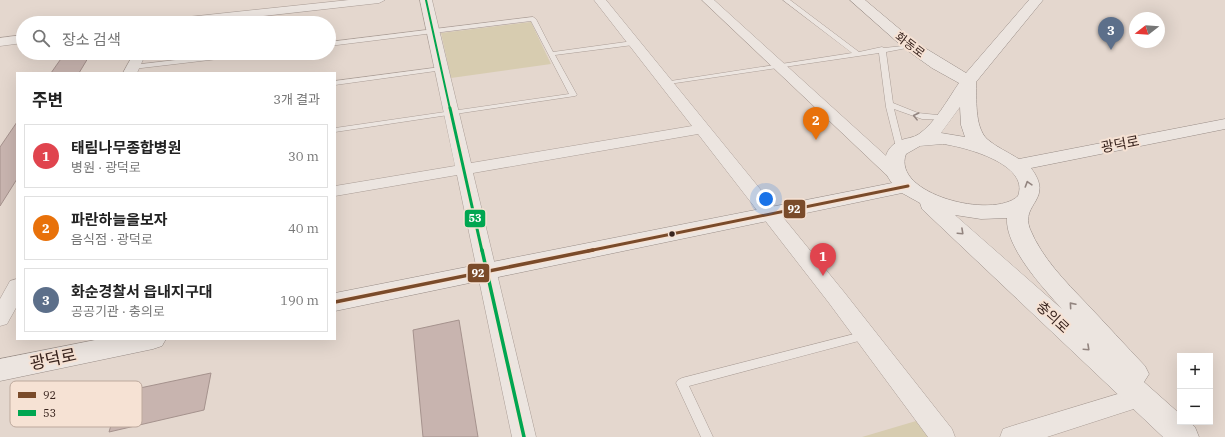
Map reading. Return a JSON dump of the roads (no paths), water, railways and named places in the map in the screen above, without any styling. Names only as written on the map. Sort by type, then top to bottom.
[{"type":"street","points":[[234,16],[379,0]]},
{"type":"street","points":[[426,0],[524,437]]},
{"type":"street","points":[[600,0],[664,84],[771,214],[866,335],[943,437]]},
{"type":"street","points":[[708,0],[910,187],[941,205],[963,211],[985,214],[1005,212],[1020,207],[1028,198],[1031,188],[1026,176],[1016,165],[1001,155],[983,147],[963,141],[925,139],[910,143],[900,149],[894,157],[894,167],[910,187]]},
{"type":"street","name":"화동로","points":[[857,0],[910,46],[968,81]]},
{"type":"street","points":[[925,139],[944,118],[968,81],[1036,0]]},
{"type":"street","points":[[0,42],[16,40]]},
{"type":"street","points":[[131,70],[136,60]]},
{"type":"street","points":[[968,81],[970,123],[974,136],[983,147]]},
{"type":"street","name":"광덕로","points":[[1016,165],[1225,124]]},
{"type":"street","points":[[336,191],[701,130]]},
{"type":"street","points":[[336,302],[910,187]]},
{"type":"street","name":"충의로","points":[[910,187],[1184,437]]},
{"type":"street","name":"충의로","points":[[1020,207],[1018,227],[1030,252],[1051,281],[1193,437]]},
{"type":"street","points":[[0,318],[16,288]]},
{"type":"street","name":"광덕로","points":[[0,370],[148,340]]},
{"type":"street","points":[[1012,437],[1141,397]]},
{"type":"lane","points":[[786,0],[856,53]]},
{"type":"lane","points":[[336,43],[533,19],[573,95],[336,130]]},
{"type":"lane","points":[[552,54],[633,43]]},
{"type":"lane","points":[[664,84],[856,53],[910,46]]},
{"type":"lane","points":[[882,49],[890,106],[900,149]]},
{"type":"lane","points":[[131,70],[202,60]]},
{"type":"lane","points":[[336,83],[441,69]]},
{"type":"lane","points":[[890,106],[919,117],[944,118]]},
{"type":"lane","points":[[707,437],[682,383],[866,335]]},
{"type":"place","name":"화순경찰서 읍내지구대","points":[[1111,50]]},
{"type":"place","name":"파란하늘을보자","points":[[816,140]]},
{"type":"place","name":"태림나무종합병원","points":[[823,276]]}]
